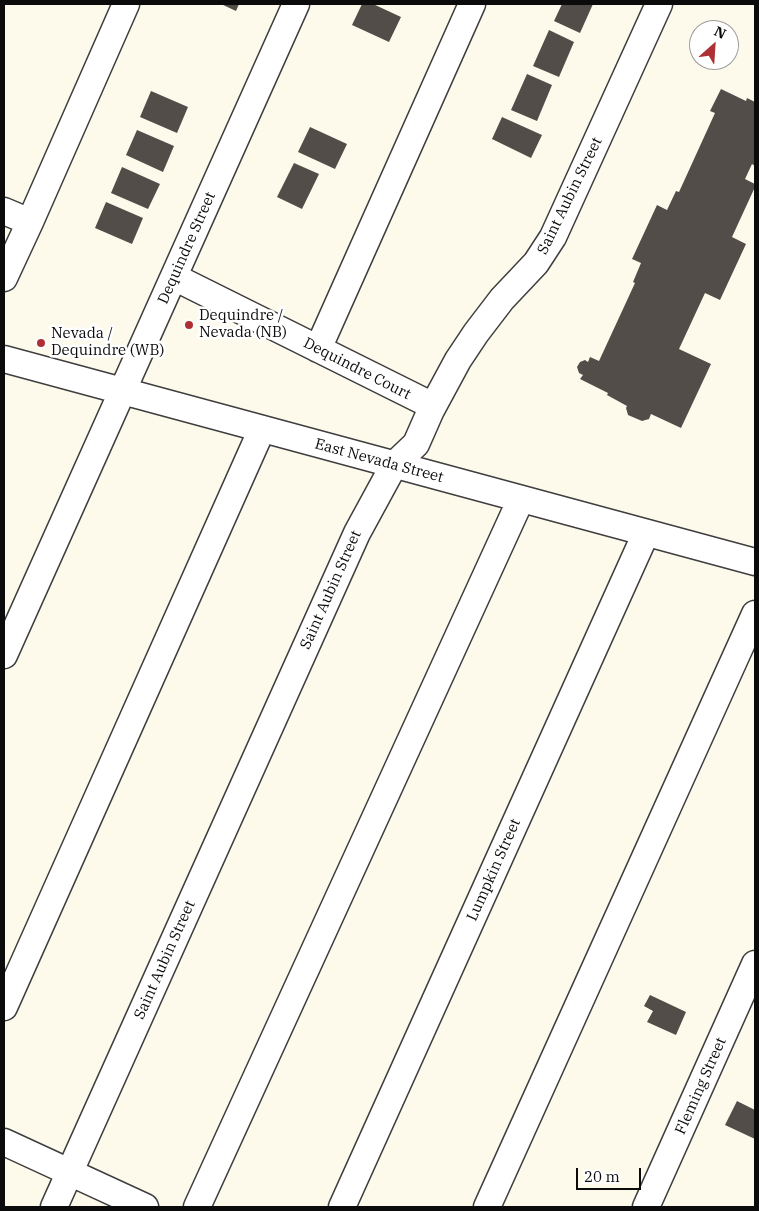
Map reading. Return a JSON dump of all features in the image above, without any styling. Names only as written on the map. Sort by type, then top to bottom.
[{"type":"street","points":[[4,278],[126,4]]},
{"type":"street","name":"Dequindre Street","points":[[4,655],[296,4]]},
{"type":"street","points":[[318,349],[472,4]]},
{"type":"street","name":"Saint Aubin Street","points":[[54,1207],[357,533],[394,465],[416,444],[433,406],[458,360],[476,333],[536,262],[553,237],[659,4]]},
{"type":"street","points":[[4,210],[30,222]]},
{"type":"street","name":"Dequindre Court","points":[[174,277],[433,406]]},
{"type":"street","name":"East Nevada Street","points":[[4,359],[646,532],[753,556]]},
{"type":"street","points":[[4,1007],[262,429]]},
{"type":"street","points":[[197,1207],[521,499]]},
{"type":"street","name":"Lumpkin Street","points":[[342,1207],[646,532]]},
{"type":"street","points":[[488,1207],[755,614]]},
{"type":"street","name":"Fleming Street","points":[[646,1207],[755,964]]},
{"type":"street","points":[[4,1142],[145,1207]]},
{"type":"building","points":[[221,4],[239,4],[236,11]]},
{"type":"building","points":[[362,4],[373,4],[401,17],[389,42],[352,25]]},
{"type":"building","points":[[562,4],[593,4],[580,33],[554,21]]},
{"type":"building","points":[[549,30],[574,42],[559,77],[533,66]]},
{"type":"building","points":[[527,74],[552,85],[537,121],[511,110]]},
{"type":"building","points":[[721,89],[746,101],[747,98],[755,102],[755,166],[752,164],[745,179],[755,184],[755,187],[732,237],[746,244],[720,300],[705,293],[679,349],[711,364],[681,428],[651,414],[649,419],[642,421],[628,415],[627,406],[607,395],[608,393],[580,379],[583,375],[579,373],[577,367],[580,362],[585,360],[588,362],[590,357],[599,361],[635,283],[633,282],[641,263],[632,259],[657,205],[667,210],[676,191],[679,192],[715,113],[710,111]]},
{"type":"building","points":[[151,91],[188,107],[177,133],[140,117]]},
{"type":"building","points":[[502,117],[542,135],[531,158],[492,139]]},
{"type":"building","points":[[310,127],[347,144],[335,169],[298,152]]},
{"type":"building","points":[[137,130],[174,146],[163,172],[126,155]]},
{"type":"building","points":[[294,163],[319,174],[302,209],[277,197]]},
{"type":"building","points":[[122,167],[160,184],[148,209],[111,193]]},
{"type":"building","points":[[106,202],[143,218],[132,244],[95,228]]},
{"type":"building","points":[[650,995],[686,1012],[676,1035],[647,1022],[653,1011],[644,1006]]},
{"type":"building","points":[[737,1101],[755,1110],[755,1139],[725,1125]]},
{"type":"place","name":"Dequindre / Nevada (NB)","points":[[189,325]]},
{"type":"place","name":"Nevada / Dequindre (WB)","points":[[41,343]]}]
